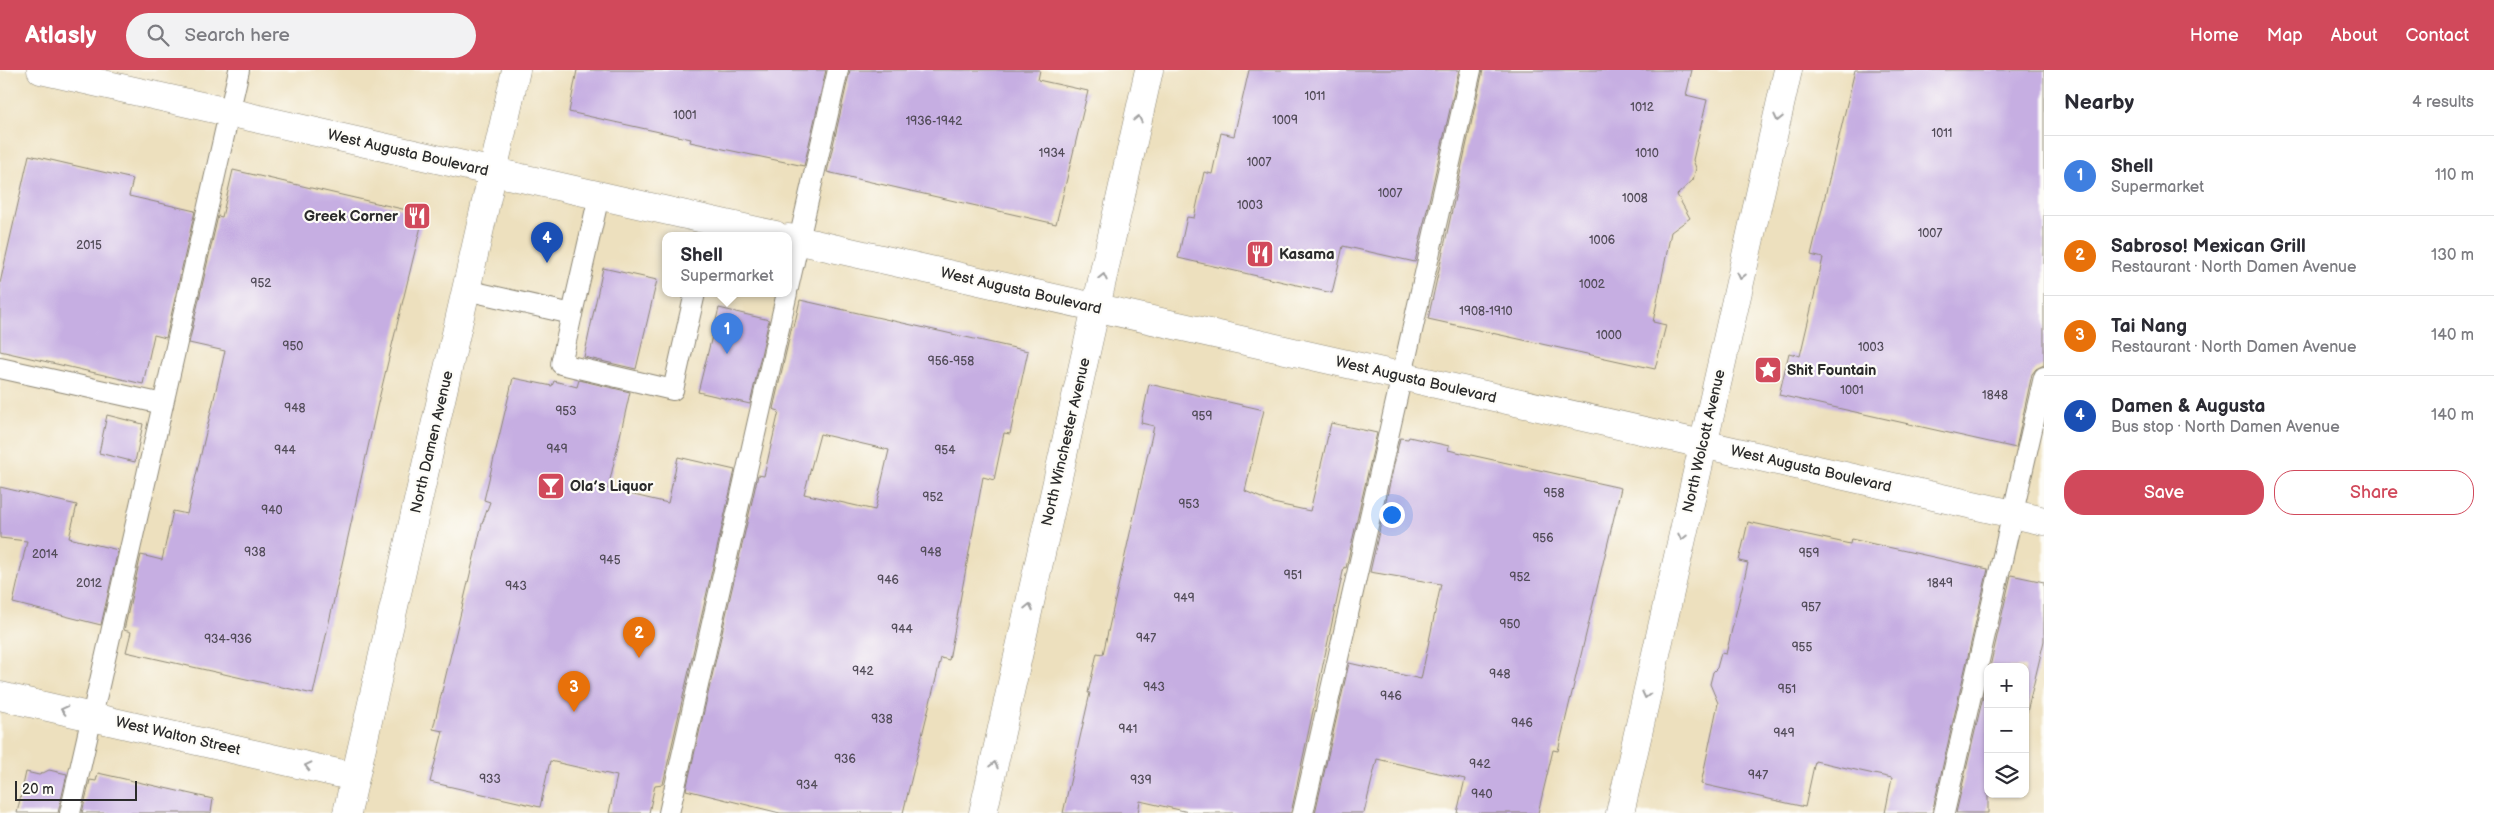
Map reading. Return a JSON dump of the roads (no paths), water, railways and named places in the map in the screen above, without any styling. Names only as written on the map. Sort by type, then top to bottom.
[{"type":"street","name":"West Augusta Boulevard","points":[[41,70],[600,196],[710,228],[741,232]]},
{"type":"street","name":"North Damen Avenue","points":[[347,813],[516,70]]},
{"type":"street","name":"North Winchester Avenue","points":[[983,813],[1149,70]]},
{"type":"street","name":"North Wolcott Avenue","points":[[1620,813],[1788,70]]},
{"type":"street","name":"West Augusta Boulevard","points":[[792,239],[2044,521]]},
{"type":"street","name":"West Walton Street","points":[[0,696],[355,777]]},
{"type":"lane","points":[[70,813],[238,70]]},
{"type":"lane","points":[[789,232],[838,70]]},
{"type":"lane","points":[[1303,813],[1472,70]]},
{"type":"lane","points":[[600,196],[561,364],[673,390],[694,297]]},
{"type":"lane","points":[[466,290],[572,314]]},
{"type":"lane","points":[[669,813],[786,297]]},
{"type":"lane","points":[[0,368],[163,404]]},
{"type":"lane","points":[[1944,813],[2044,377]]},
{"type":"place","name":"Greek Corner","points":[[417,216]]},
{"type":"place","name":"Kasama","points":[[1260,254]]},
{"type":"place","name":"Damen & Augusta","points":[[547,263]]},
{"type":"place","name":"Shell","points":[[727,354]]},
{"type":"place","name":"Shit Fountain","points":[[1768,370]]},
{"type":"place","name":"Ola’s Liquor","points":[[551,486]]},
{"type":"place","name":"Sabroso! Mexican Grill","points":[[639,658]]},
{"type":"place","name":"Tai Nang","points":[[574,712]]}]
